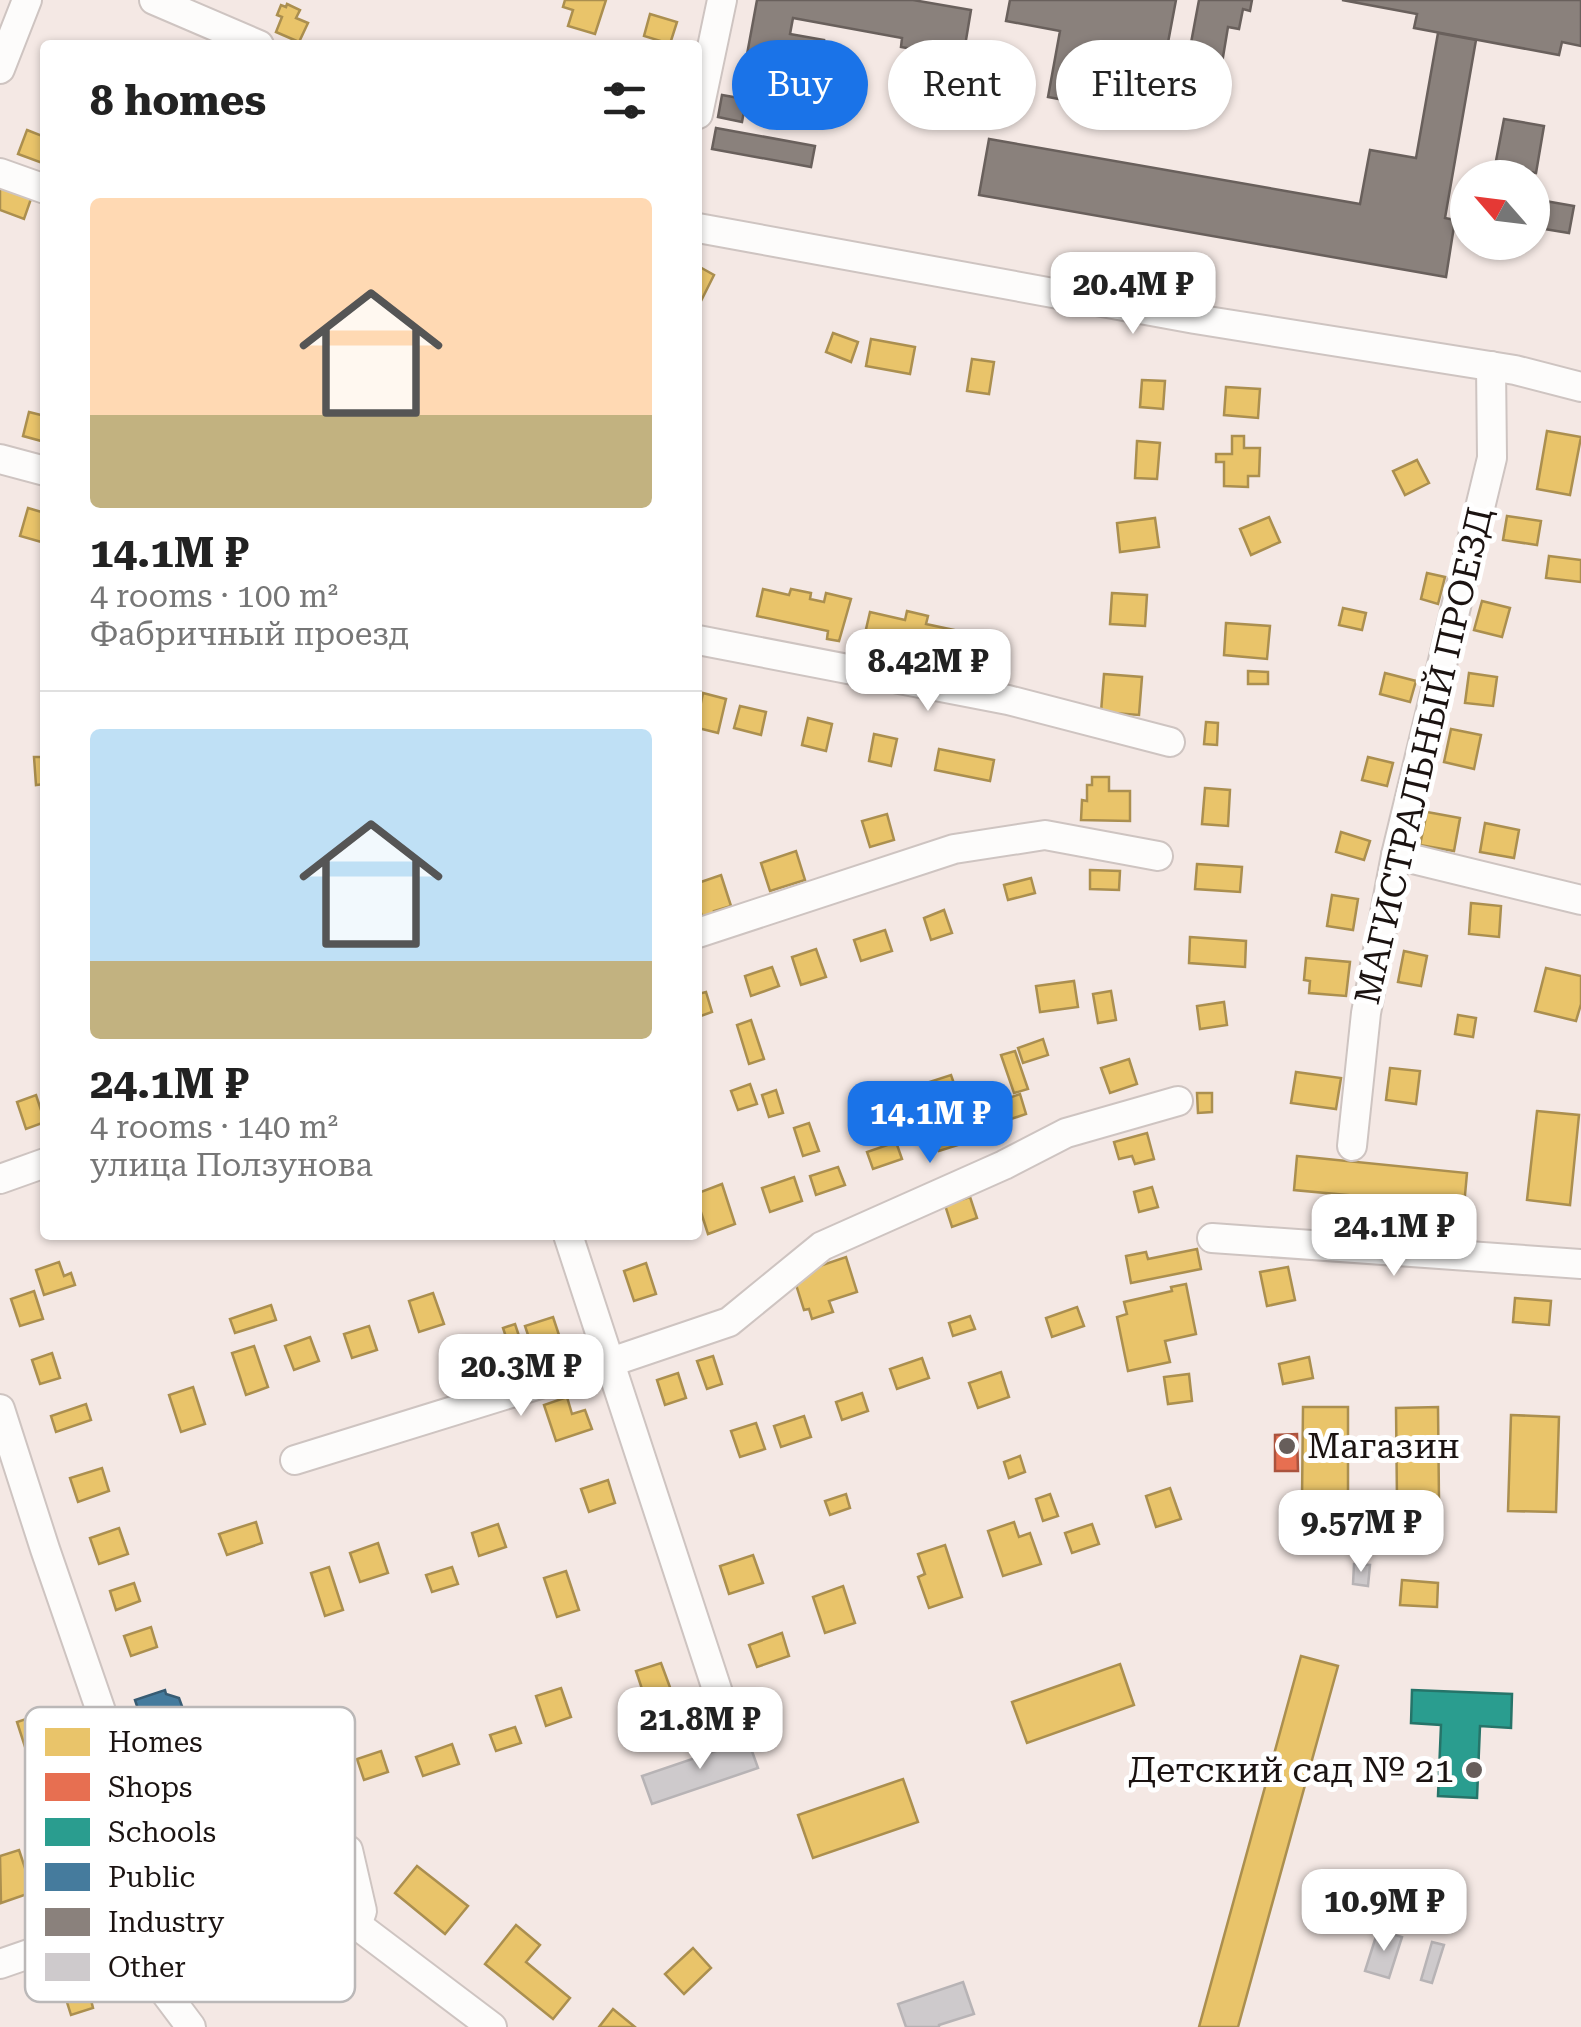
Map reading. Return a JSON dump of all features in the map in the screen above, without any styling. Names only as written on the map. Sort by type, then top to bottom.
[{"type":"street","points":[[0,68],[27,0]]},
{"type":"street","points":[[154,0],[247,40]]},
{"type":"street","points":[[702,95],[722,0]]},
{"type":"street","points":[[0,174],[40,188]]},
{"type":"street","points":[[702,229],[1195,319],[1515,370],[1581,387]]},
{"type":"street","name":"МАГИСТРАЛЬНЫЙ ПРОЕЗД","points":[[1352,1146],[1366,1012],[1396,855],[1492,458],[1491,366]]},
{"type":"street","points":[[0,459],[40,469]]},
{"type":"street","points":[[702,641],[1008,700],[1170,742]]},
{"type":"street","points":[[702,931],[954,849],[1045,835],[1158,856]]},
{"type":"street","points":[[1396,855],[1581,900]]},
{"type":"street","points":[[295,1460],[730,1322],[822,1246],[1066,1133],[1178,1101]]},
{"type":"street","points":[[0,1179],[40,1165]]},
{"type":"street","points":[[1212,1238],[1581,1264]]},
{"type":"street","points":[[570,1240],[727,1720]]},
{"type":"street","points":[[0,1410],[11,1478],[45,1549],[99,1707]]},
{"type":"street","points":[[355,1880],[362,1911],[357,1925],[492,2027]]},
{"type":"street","points":[[0,1964],[25,1955]]},
{"type":"street","points":[[172,2002],[191,2027]]},
{"type":"building: Homes","points":[[565,0],[606,0],[595,34],[568,26],[573,10],[563,7]]},
{"type":"building: Homes","points":[[287,4],[300,10],[296,18],[308,23],[300,40],[276,32],[282,17],[277,15],[281,5]]},
{"type":"building: Homes","points":[[650,14],[677,22],[671,40],[644,36]]},
{"type":"building: Homes","points":[[27,130],[40,135],[40,162],[18,154]]},
{"type":"building: Homes","points":[[0,185],[32,196],[24,219],[0,210]]},
{"type":"building: Homes","points":[[702,268],[714,275],[702,299]]},
{"type":"building: Homes","points":[[833,333],[858,342],[851,362],[826,352]]},
{"type":"building: Homes","points":[[871,339],[915,347],[910,374],[866,366]]},
{"type":"building: Homes","points":[[972,359],[994,362],[989,394],[967,391]]},
{"type":"building: Homes","points":[[1142,380],[1165,381],[1163,409],[1140,407]]},
{"type":"building: Homes","points":[[1226,387],[1260,389],[1258,418],[1224,415]]},
{"type":"building: Homes","points":[[29,412],[40,415],[40,441],[23,436]]},
{"type":"building: Homes","points":[[1547,431],[1581,437],[1570,495],[1537,489]]},
{"type":"building: Homes","points":[[1232,436],[1244,436],[1244,448],[1260,448],[1259,476],[1248,476],[1248,487],[1224,486],[1224,462],[1216,462],[1216,454],[1232,454]]},
{"type":"building: Homes","points":[[1137,441],[1160,443],[1157,479],[1135,478]]},
{"type":"building: Homes","points":[[1417,460],[1429,483],[1405,495],[1393,471]]},
{"type":"building: Homes","points":[[28,508],[40,512],[40,542],[20,536]]},
{"type":"building: Homes","points":[[1507,516],[1541,521],[1537,545],[1503,540]]},
{"type":"building: Homes","points":[[1269,517],[1280,542],[1251,555],[1240,529]]},
{"type":"building: Homes","points":[[1155,518],[1159,547],[1120,552],[1117,523]]},
{"type":"building: Homes","points":[[1549,556],[1581,560],[1581,582],[1546,578]]},
{"type":"building: Homes","points":[[1427,573],[1445,577],[1438,604],[1421,599]]},
{"type":"building: Homes","points":[[763,589],[789,595],[791,589],[811,593],[810,599],[824,602],[826,593],[851,599],[839,641],[827,639],[828,631],[757,616]]},
{"type":"building: Homes","points":[[1112,593],[1147,595],[1145,626],[1110,624]]},
{"type":"building: Homes","points":[[1482,601],[1510,608],[1502,637],[1474,630]]},
{"type":"building: Homes","points":[[1343,608],[1366,613],[1362,630],[1339,625]]},
{"type":"building: Homes","points":[[907,611],[928,616],[926,624],[954,630],[950,647],[972,651],[968,670],[940,664],[941,659],[863,642],[870,612],[905,620]]},
{"type":"building: Homes","points":[[1226,623],[1270,626],[1267,659],[1224,655]]},
{"type":"building: Homes","points":[[1248,671],[1268,672],[1268,684],[1248,684]]},
{"type":"building: Homes","points":[[1385,673],[1416,681],[1410,702],[1380,694]]},
{"type":"building: Homes","points":[[1469,673],[1497,677],[1493,706],[1465,703]]},
{"type":"building: Homes","points":[[1104,674],[1142,677],[1139,715],[1101,712]]},
{"type":"building: Homes","points":[[703,693],[726,699],[718,733],[702,729]]},
{"type":"building: Homes","points":[[740,706],[766,712],[761,735],[734,728]]},
{"type":"building: Homes","points":[[808,718],[832,724],[826,751],[802,745]]},
{"type":"building: Homes","points":[[1206,722],[1218,723],[1217,745],[1204,744]]},
{"type":"building: Homes","points":[[1451,729],[1481,735],[1474,769],[1444,762]]},
{"type":"building: Homes","points":[[874,734],[897,739],[891,766],[869,761]]},
{"type":"building: Homes","points":[[939,749],[994,760],[990,781],[935,770]]},
{"type":"building: Homes","points":[[34,757],[40,757],[40,785],[36,785]]},
{"type":"building: Homes","points":[[1368,757],[1393,763],[1387,786],[1362,780]]},
{"type":"building: Homes","points":[[1092,777],[1109,777],[1109,791],[1130,791],[1130,821],[1081,820],[1082,800],[1087,801],[1087,785],[1092,785]]},
{"type":"building: Homes","points":[[1205,788],[1230,790],[1228,826],[1202,824]]},
{"type":"building: Homes","points":[[1427,812],[1460,818],[1454,851],[1420,845]]},
{"type":"building: Homes","points":[[887,814],[894,840],[870,847],[862,821]]},
{"type":"building: Homes","points":[[1485,823],[1519,830],[1514,858],[1480,852]]},
{"type":"building: Homes","points":[[1341,832],[1370,841],[1364,860],[1336,852]]},
{"type":"building: Homes","points":[[796,851],[805,880],[770,891],[761,863]]},
{"type":"building: Homes","points":[[1197,864],[1242,867],[1240,892],[1195,889]]},
{"type":"building: Homes","points":[[1090,870],[1120,871],[1119,890],[1090,889]]},
{"type":"building: Homes","points":[[721,875],[731,906],[714,911],[716,919],[704,923],[702,916],[702,882]]},
{"type":"building: Homes","points":[[1031,878],[1035,893],[1008,900],[1004,885]]},
{"type":"building: Homes","points":[[1332,895],[1358,899],[1353,930],[1327,926]]},
{"type":"building: Homes","points":[[1471,903],[1501,906],[1499,937],[1469,934]]},
{"type":"building: Homes","points":[[944,910],[952,933],[931,940],[924,918]]},
{"type":"building: Homes","points":[[885,930],[892,951],[861,961],[854,940]]},
{"type":"building: Homes","points":[[1190,937],[1246,941],[1245,967],[1189,963]]},
{"type":"building: Homes","points":[[816,949],[826,977],[801,985],[792,957]]},
{"type":"building: Homes","points":[[1404,951],[1427,956],[1421,986],[1398,982]]},
{"type":"building: Homes","points":[[1306,958],[1350,962],[1346,996],[1309,993],[1310,981],[1304,980]]},
{"type":"building: Homes","points":[[772,967],[779,986],[751,996],[745,976]]},
{"type":"building: Homes","points":[[1546,968],[1581,976],[1581,1004],[1576,1021],[1535,1011]]},
{"type":"building: Homes","points":[[1074,981],[1078,1007],[1040,1012],[1036,986]]},
{"type":"building: Homes","points":[[1111,991],[1116,1020],[1098,1023],[1093,994]]},
{"type":"building: Homes","points":[[706,992],[712,1012],[702,1016],[702,993]]},
{"type":"building: Homes","points":[[1224,1002],[1227,1025],[1200,1029],[1197,1006]]},
{"type":"building: Homes","points":[[1458,1015],[1476,1018],[1473,1037],[1455,1034]]},
{"type":"building: Homes","points":[[751,1020],[764,1059],[749,1064],[737,1025]]},
{"type":"building: Homes","points":[[1043,1039],[1048,1055],[1023,1063],[1018,1048]]},
{"type":"building: Homes","points":[[1015,1051],[1028,1089],[1014,1093],[1001,1055]]},
{"type":"building: Homes","points":[[1129,1059],[1137,1084],[1110,1093],[1101,1068]]},
{"type":"building: Homes","points":[[1390,1068],[1420,1071],[1416,1104],[1386,1100]]},
{"type":"building: Homes","points":[[1296,1072],[1341,1078],[1336,1109],[1291,1103]]},
{"type":"building: Homes","points":[[951,1075],[962,1107],[931,1118],[920,1085]]},
{"type":"building: Homes","points":[[750,1084],[757,1104],[738,1110],[731,1091]]},
{"type":"building: Homes","points":[[776,1090],[783,1113],[769,1117],[762,1095]]},
{"type":"building: Homes","points":[[1197,1093],[1212,1093],[1212,1112],[1198,1113]]},
{"type":"building: Homes","points":[[1020,1094],[1026,1114],[996,1124],[989,1105]]},
{"type":"building: Homes","points":[[36,1095],[40,1124],[26,1129],[17,1102]]},
{"type":"building: Homes","points":[[1537,1111],[1579,1115],[1570,1205],[1527,1200]]},
{"type":"building: Homes","points":[[966,1114],[974,1140],[939,1151],[931,1126]]},
{"type":"building: Homes","points":[[809,1123],[819,1151],[803,1156],[794,1128]]},
{"type":"building: Homes","points":[[1147,1133],[1154,1159],[1135,1164],[1132,1156],[1119,1159],[1114,1142]]},
{"type":"building: Homes","points":[[896,1142],[902,1159],[873,1169],[867,1152]]},
{"type":"building: Homes","points":[[1297,1156],[1467,1173],[1464,1206],[1294,1190]]},
{"type":"building: Homes","points":[[838,1167],[845,1185],[816,1195],[810,1176]]},
{"type":"building: Homes","points":[[794,1177],[802,1201],[770,1212],[762,1188]]},
{"type":"building: Homes","points":[[722,1184],[735,1224],[708,1234],[702,1215],[702,1192]]},
{"type":"building: Homes","points":[[1152,1187],[1158,1207],[1139,1212],[1134,1192]]},
{"type":"building: Homes","points":[[970,1197],[977,1218],[952,1227],[945,1205]]},
{"type":"building: Homes","points":[[1197,1249],[1201,1269],[1131,1283],[1126,1256],[1146,1252],[1148,1259]]},
{"type":"building: Homes","points":[[846,1257],[857,1292],[829,1301],[833,1312],[812,1319],[809,1309],[804,1310],[793,1275]]},
{"type":"building: Homes","points":[[59,1262],[64,1276],[71,1273],[75,1285],[44,1295],[36,1270]]},
{"type":"building: Homes","points":[[646,1263],[656,1294],[634,1301],[624,1271]]},
{"type":"building: Homes","points":[[1288,1267],[1295,1300],[1267,1306],[1260,1272]]},
{"type":"building: Homes","points":[[1186,1284],[1196,1334],[1165,1341],[1170,1362],[1128,1371],[1117,1317],[1127,1314],[1124,1302]]},
{"type":"building: Homes","points":[[34,1291],[43,1319],[20,1326],[11,1299]]},
{"type":"building: Homes","points":[[433,1293],[444,1324],[419,1332],[409,1301]]},
{"type":"building: Homes","points":[[1515,1298],[1551,1301],[1549,1325],[1513,1322]]},
{"type":"building: Homes","points":[[271,1305],[276,1320],[235,1333],[230,1319]]},
{"type":"building: Homes","points":[[1077,1307],[1084,1326],[1052,1337],[1046,1318]]},
{"type":"building: Homes","points":[[970,1316],[975,1329],[953,1336],[949,1323]]},
{"type":"building: Homes","points":[[553,1317],[561,1341],[533,1350],[525,1326]]},
{"type":"building: Homes","points":[[515,1324],[527,1360],[515,1364],[503,1328]]},
{"type":"building: Homes","points":[[369,1326],[377,1350],[352,1358],[344,1334]]},
{"type":"building: Homes","points":[[310,1337],[319,1361],[294,1370],[285,1346]]},
{"type":"building: Homes","points":[[254,1346],[268,1387],[246,1395],[232,1353]]},
{"type":"building: Homes","points":[[52,1353],[60,1378],[40,1384],[32,1360]]},
{"type":"building: Homes","points":[[713,1356],[722,1384],[707,1389],[697,1361]]},
{"type":"building: Homes","points":[[1309,1357],[1313,1378],[1283,1384],[1279,1364]]},
{"type":"building: Homes","points":[[922,1358],[929,1378],[897,1389],[890,1369]]},
{"type":"building: Homes","points":[[1001,1372],[1009,1397],[978,1408],[969,1383]]},
{"type":"building: Homes","points":[[678,1373],[686,1398],[665,1405],[657,1380]]},
{"type":"building: Homes","points":[[1189,1374],[1192,1401],[1168,1404],[1164,1377]]},
{"type":"building: Homes","points":[[193,1387],[205,1424],[181,1432],[169,1395]]},
{"type":"building: Homes","points":[[862,1393],[868,1411],[842,1420],[836,1402]]},
{"type":"building: Homes","points":[[567,1397],[572,1414],[585,1410],[592,1429],[556,1441],[544,1405]]},
{"type":"building: Homes","points":[[86,1404],[91,1420],[56,1432],[51,1416]]},
{"type":"building: Homes","points":[[1303,1407],[1348,1407],[1348,1499],[1302,1499]]},
{"type":"building: Homes","points":[[1438,1407],[1439,1501],[1397,1501],[1396,1408]]},
{"type":"building: Homes","points":[[1511,1415],[1559,1417],[1556,1512],[1508,1511]]},
{"type":"building: Homes","points":[[804,1416],[811,1437],[781,1447],[774,1426]]},
{"type":"building: Homes","points":[[756,1423],[765,1449],[740,1457],[731,1431]]},
{"type":"building: Homes","points":[[1020,1456],[1025,1472],[1009,1478],[1004,1462]]},
{"type":"building: Homes","points":[[102,1468],[109,1491],[78,1502],[70,1478]]},
{"type":"building: Homes","points":[[608,1480],[615,1503],[589,1512],[581,1489]]},
{"type":"building: Homes","points":[[1170,1488],[1181,1519],[1156,1527],[1146,1496]]},
{"type":"building: Homes","points":[[846,1494],[850,1508],[830,1515],[825,1501]]},
{"type":"building: Homes","points":[[1050,1494],[1058,1516],[1043,1521],[1036,1499]]},
{"type":"building: Homes","points":[[256,1522],[262,1543],[227,1555],[219,1534]]},
{"type":"building: Homes","points":[[1014,1522],[1019,1537],[1030,1533],[1041,1564],[1003,1576],[988,1531]]},
{"type":"building: Homes","points":[[498,1524],[506,1547],[479,1556],[472,1533]]},
{"type":"building: Homes","points":[[1092,1524],[1099,1544],[1072,1553],[1065,1533]]},
{"type":"building: Homes","points":[[119,1528],[128,1554],[99,1564],[90,1538]]},
{"type":"building: Homes","points":[[378,1543],[388,1573],[360,1582],[350,1553]]},
{"type":"building: Homes","points":[[945,1545],[962,1597],[929,1608],[918,1577],[925,1574],[918,1554]]},
{"type":"building: Homes","points":[[753,1555],[763,1583],[729,1594],[720,1566]]},
{"type":"building: Homes","points":[[329,1567],[343,1610],[325,1616],[311,1573]]},
{"type":"building: Homes","points":[[452,1567],[458,1584],[432,1592],[426,1575]]},
{"type":"building: Homes","points":[[566,1571],[579,1610],[557,1617],[544,1578]]},
{"type":"building: Homes","points":[[1402,1580],[1438,1583],[1437,1607],[1400,1605]]},
{"type":"building: Homes","points":[[134,1583],[140,1601],[116,1610],[110,1591]]},
{"type":"building: Homes","points":[[843,1586],[855,1623],[825,1633],[813,1597]]},
{"type":"building: Homes","points":[[151,1627],[157,1647],[131,1656],[124,1636]]},
{"type":"building: Homes","points":[[782,1633],[789,1656],[757,1667],[749,1645]]},
{"type":"building: Homes","points":[[1301,1656],[1338,1666],[1238,2027],[1199,2027]]},
{"type":"building: Homes","points":[[661,1663],[671,1690],[645,1698],[636,1671]]},
{"type":"building: Homes","points":[[1120,1664],[1134,1705],[1027,1743],[1012,1702]]},
{"type":"building: Homes","points":[[561,1688],[571,1717],[546,1726],[536,1696]]},
{"type":"building: Homes","points":[[25,1719],[25,1747],[17,1722]]},
{"type":"building: Homes","points":[[515,1727],[521,1743],[496,1751],[490,1735]]},
{"type":"building: Homes","points":[[452,1744],[459,1764],[423,1776],[416,1757]]},
{"type":"building: Homes","points":[[381,1751],[388,1772],[364,1780],[357,1759]]},
{"type":"building: Homes","points":[[903,1779],[918,1822],[813,1858],[798,1815]]},
{"type":"building: Homes","points":[[19,1850],[25,1868],[25,1895],[1,1903],[0,1856]]},
{"type":"building: Homes","points":[[417,1866],[468,1906],[445,1934],[395,1893]]},
{"type":"building: Homes","points":[[516,1925],[540,1945],[526,1962],[570,1998],[553,2019],[485,1964]]},
{"type":"building: Homes","points":[[693,1948],[711,1968],[684,1994],[665,1974]]},
{"type":"building: Homes","points":[[67,2002],[92,2002],[93,2008],[71,2015]]},
{"type":"building: Homes","points":[[613,2009],[635,2027],[599,2027]]},
{"type":"building: Shops","points":[[1297,1434],[1298,1471],[1275,1471],[1275,1435]]},
{"type":"building: Schools","points":[[1412,1690],[1512,1694],[1511,1728],[1480,1726],[1477,1798],[1438,1796],[1441,1725],[1411,1723]]},
{"type":"building: Public","points":[[165,1690],[179,1698],[182,1707],[137,1707],[135,1700]]},
{"type":"building: Industry","points":[[757,0],[913,0],[971,10],[966,40],[902,40],[793,18],[790,34],[824,40],[750,40]]},
{"type":"building: Industry","points":[[1010,0],[1176,0],[1168,40],[1058,40],[1060,31],[1006,21]]},
{"type":"building: Industry","points":[[1199,0],[1252,0],[1250,11],[1243,9],[1239,29],[1228,27],[1226,40],[1192,40]]},
{"type":"building: Industry","points":[[1342,0],[1581,0],[1581,46],[1562,42],[1559,55],[1414,28],[1417,14]]},
{"type":"building: Industry","points":[[1438,33],[1476,40],[1455,160],[1450,160],[1445,218],[1450,219],[1450,252],[1446,277],[979,195],[989,139],[1360,204],[1370,150],[1416,158]]},
{"type":"building: Industry","points":[[1056,53],[1056,99],[1048,97]]},
{"type":"building: Industry","points":[[722,95],[732,97],[732,120],[718,117]]},
{"type":"building: Industry","points":[[1504,119],[1544,126],[1538,160],[1496,160]]},
{"type":"building: Industry","points":[[716,128],[815,146],[811,167],[712,149]]},
{"type":"building: Industry","points":[[1550,202],[1574,206],[1569,233],[1550,230]]},
{"type":"building: Other","points":[[1354,1564],[1370,1565],[1368,1586],[1353,1584]]},
{"type":"building: Other","points":[[748,1740],[758,1768],[652,1804],[642,1776]]},
{"type":"building: Other","points":[[1403,1883],[1436,1893],[1431,1909],[1398,1899]]},
{"type":"building: Other","points":[[1378,1930],[1402,1937],[1389,1978],[1365,1971]]},
{"type":"building: Other","points":[[1432,1942],[1444,1945],[1432,1983],[1421,1980]]},
{"type":"building: Other","points":[[963,1982],[974,2014],[939,2027],[906,2027],[898,2004]]},
{"type":"place","name":"Магазин","points":[[1287,1446]]},
{"type":"place","name":"Детский сад № 21","points":[[1474,1770]]}]
